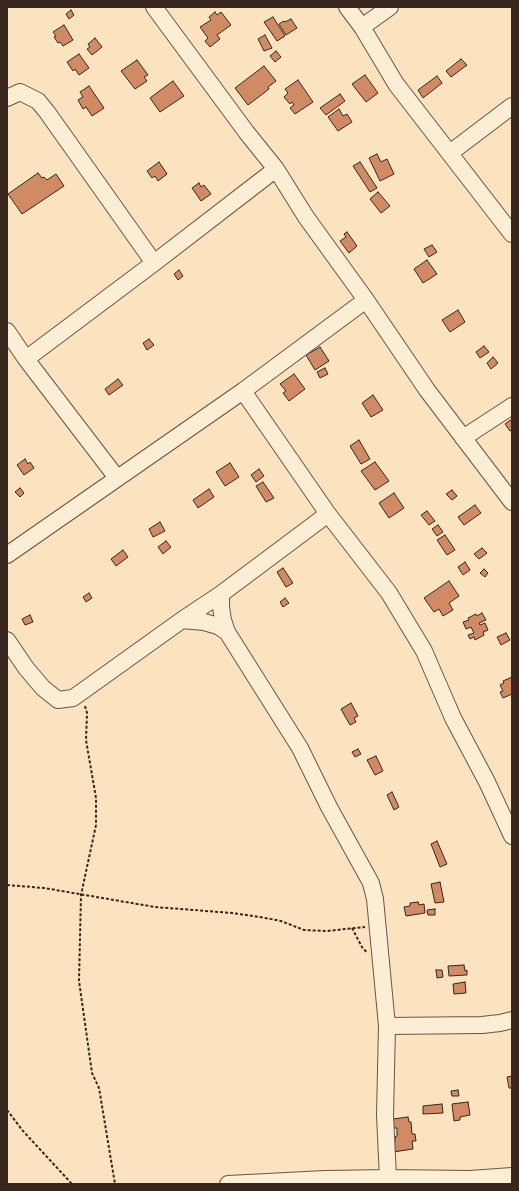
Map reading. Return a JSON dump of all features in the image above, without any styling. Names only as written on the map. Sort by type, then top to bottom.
[{"type":"street","points":[[154,7],[247,133],[276,169],[306,217],[366,300],[427,390],[512,502]]},
{"type":"street","points":[[347,7],[362,27],[396,84],[512,234]]},
{"type":"street","points":[[362,27],[390,7]]},
{"type":"street","points":[[7,98],[20,92],[38,101],[154,263]]},
{"type":"street","points":[[450,153],[512,106]]},
{"type":"street","points":[[26,359],[276,169]]},
{"type":"street","points":[[7,555],[243,391],[366,300]]},
{"type":"street","points":[[7,331],[26,359],[118,478]]},
{"type":"street","points":[[243,391],[328,514],[389,593],[424,651],[453,718],[487,782],[512,836]]},
{"type":"street","points":[[463,438],[512,406]]},
{"type":"street","points":[[7,640],[26,668],[43,688],[58,700],[73,698],[221,594],[328,514]]},
{"type":"street","points":[[221,594],[223,620],[227,632],[300,748],[329,807],[368,878],[375,898],[387,1026],[385,1115],[388,1178]]},
{"type":"street","points":[[182,620],[204,622],[218,626],[227,632]]},
{"type":"street","points":[[387,1026],[482,1025],[512,1020]]},
{"type":"street","points":[[228,1184],[325,1179],[470,1179],[512,1176]]},
{"type":"path","points":[[82,692],[87,713],[86,740],[96,798],[96,824],[81,894],[79,981],[92,1073],[99,1088],[115,1184]]},
{"type":"path","points":[[7,885],[44,888],[155,907],[225,912],[260,917],[281,921],[304,930],[327,931],[378,925]]},
{"type":"path","points":[[352,928],[363,949],[381,962]]},
{"type":"path","points":[[7,1110],[23,1131],[72,1184]]},
{"type":"building","points":[[71,10],[74,15],[69,19],[66,14]]},
{"type":"building","points":[[215,12],[217,15],[221,12],[231,25],[217,35],[220,39],[210,47],[205,41],[208,38],[200,27],[211,20],[209,17]]},
{"type":"building","points":[[273,17],[285,36],[277,41],[264,22]]},
{"type":"building","points":[[291,19],[297,28],[286,35],[279,24]]},
{"type":"building","points":[[64,25],[73,40],[63,46],[60,42],[58,43],[53,32]]},
{"type":"building","points":[[265,35],[272,48],[264,51],[258,39]]},
{"type":"building","points":[[95,38],[102,47],[92,55],[87,49],[90,47],[88,44]]},
{"type":"building","points":[[276,51],[281,57],[275,62],[270,56]]},
{"type":"building","points":[[79,54],[89,68],[79,75],[75,69],[73,71],[67,62]]},
{"type":"building","points":[[461,59],[467,65],[451,77],[446,71]]},
{"type":"building","points":[[137,60],[148,75],[144,77],[147,81],[135,89],[121,71]]},
{"type":"building","points":[[264,66],[276,81],[268,87],[269,89],[248,105],[235,88]]},
{"type":"building","points":[[365,75],[378,93],[366,102],[352,84]]},
{"type":"building","points":[[437,76],[442,83],[423,98],[418,90]]},
{"type":"building","points":[[298,80],[313,102],[295,114],[290,108],[294,105],[292,102],[290,104],[284,97],[288,93],[285,89]]},
{"type":"building","points":[[173,81],[184,96],[160,112],[150,98]]},
{"type":"building","points":[[89,86],[104,108],[92,116],[86,107],[83,109],[78,100],[83,97],[80,92]]},
{"type":"building","points":[[340,94],[345,101],[326,115],[320,108]]},
{"type":"building","points":[[339,109],[343,116],[347,114],[352,122],[338,131],[328,117]]},
{"type":"building","points":[[377,154],[381,162],[387,159],[394,174],[380,181],[369,158]]},
{"type":"building","points":[[159,162],[167,174],[158,181],[155,176],[152,178],[147,171]]},
{"type":"building","points":[[360,162],[377,188],[370,192],[353,166]]},
{"type":"building","points":[[38,173],[42,178],[44,177],[47,180],[56,174],[64,186],[22,214],[8,194]]},
{"type":"building","points":[[199,183],[201,187],[204,185],[211,194],[201,201],[192,188]]},
{"type":"building","points":[[378,192],[390,206],[381,213],[370,199]]},
{"type":"building","points":[[347,232],[357,246],[349,253],[340,241],[346,237],[344,234]]},
{"type":"building","points":[[432,245],[437,252],[429,257],[424,249]]},
{"type":"building","points":[[427,260],[437,274],[423,283],[414,269]]},
{"type":"building","points":[[179,270],[183,276],[178,280],[174,274]]},
{"type":"building","points":[[458,310],[465,322],[450,332],[442,320]]},
{"type":"building","points":[[149,339],[154,345],[147,350],[143,343]]},
{"type":"building","points":[[484,346],[489,352],[480,358],[476,352]]},
{"type":"building","points":[[320,347],[329,361],[315,370],[306,355]]},
{"type":"building","points":[[493,357],[498,363],[491,369],[487,363]]},
{"type":"building","points":[[325,368],[328,374],[320,378],[317,372]]},
{"type":"building","points":[[294,374],[305,389],[289,401],[283,393],[286,391],[280,384]]},
{"type":"building","points":[[118,379],[123,385],[109,395],[105,389]]},
{"type":"building","points":[[373,395],[383,410],[371,417],[362,403]]},
{"type":"building","points":[[512,419],[512,430],[510,431],[505,424]]},
{"type":"building","points":[[359,440],[370,459],[361,464],[350,446]]},
{"type":"building","points":[[25,459],[28,464],[30,462],[34,468],[24,475],[17,465]]},
{"type":"building","points":[[375,462],[389,481],[375,490],[361,471]]},
{"type":"building","points":[[230,463],[239,477],[225,486],[216,472]]},
{"type":"building","points":[[259,469],[264,476],[256,482],[251,475]]},
{"type":"building","points":[[263,482],[274,498],[266,502],[256,486]]},
{"type":"building","points":[[20,488],[24,493],[20,497],[15,492]]},
{"type":"building","points":[[209,489],[214,497],[198,508],[193,500]]},
{"type":"building","points":[[452,490],[457,496],[452,500],[446,494]]},
{"type":"building","points":[[394,493],[404,508],[389,518],[379,503]]},
{"type":"building","points":[[475,505],[481,513],[464,525],[458,517]]},
{"type":"building","points":[[427,511],[435,521],[429,525],[421,515]]},
{"type":"building","points":[[160,522],[165,531],[153,537],[149,529]]},
{"type":"building","points":[[438,525],[443,532],[437,536],[432,529]]},
{"type":"building","points":[[445,535],[455,550],[447,555],[437,540]]},
{"type":"building","points":[[166,541],[171,547],[163,554],[158,547]]},
{"type":"building","points":[[482,548],[487,553],[479,559],[474,554]]},
{"type":"building","points":[[123,550],[128,557],[116,566],[111,559]]},
{"type":"building","points":[[465,562],[470,570],[463,575],[458,567]]},
{"type":"building","points":[[283,568],[293,583],[286,587],[277,572]]},
{"type":"building","points":[[484,569],[488,573],[485,577],[480,573]]},
{"type":"building","points":[[449,581],[459,596],[449,603],[453,610],[443,616],[439,609],[434,612],[424,598]]},
{"type":"building","points":[[89,593],[92,598],[86,602],[83,597]]},
{"type":"building","points":[[285,598],[289,603],[283,607],[280,602]]},
{"type":"building","points":[[482,613],[486,620],[479,623],[480,625],[485,623],[488,630],[483,632],[484,635],[475,640],[474,637],[470,639],[468,635],[474,633],[471,627],[466,629],[463,622],[469,620],[468,618],[476,614],[477,616]]},
{"type":"building","points":[[30,615],[33,622],[25,625],[22,619]]},
{"type":"building","points":[[506,633],[510,640],[501,645],[497,637]]},
{"type":"building","points":[[512,677],[512,694],[503,698],[500,692],[503,691],[500,685],[504,683],[503,681]]},
{"type":"building","points":[[351,703],[358,716],[354,718],[356,722],[350,725],[341,709]]},
{"type":"building","points":[[358,749],[361,754],[355,757],[352,752]]},
{"type":"building","points":[[376,756],[383,771],[375,775],[367,760]]},
{"type":"building","points":[[392,792],[399,807],[394,810],[387,795]]},
{"type":"building","points":[[437,841],[447,864],[440,867],[431,844]]},
{"type":"building","points":[[440,882],[444,902],[435,903],[431,884]]},
{"type":"building","points":[[418,902],[419,905],[424,904],[425,913],[406,916],[404,907],[410,906],[410,903]]},
{"type":"building","points":[[435,909],[435,915],[428,915],[427,910]]},
{"type":"building","points":[[464,965],[465,971],[467,970],[467,975],[449,976],[448,966]]},
{"type":"building","points":[[436,970],[442,970],[443,977],[437,978]]},
{"type":"building","points":[[465,982],[466,993],[454,994],[453,984]]},
{"type":"building","points":[[512,1076],[512,1088],[509,1088],[507,1077]]},
{"type":"building","points":[[458,1090],[459,1096],[452,1096],[451,1091]]},
{"type":"building","points":[[468,1102],[470,1115],[460,1117],[460,1120],[454,1121],[452,1104]]},
{"type":"building","points":[[442,1104],[443,1113],[423,1114],[423,1106]]},
{"type":"building","points":[[408,1117],[409,1122],[411,1122],[412,1134],[415,1134],[416,1141],[412,1141],[413,1149],[393,1152],[392,1142],[395,1142],[397,1128],[393,1128],[393,1119]]}]
